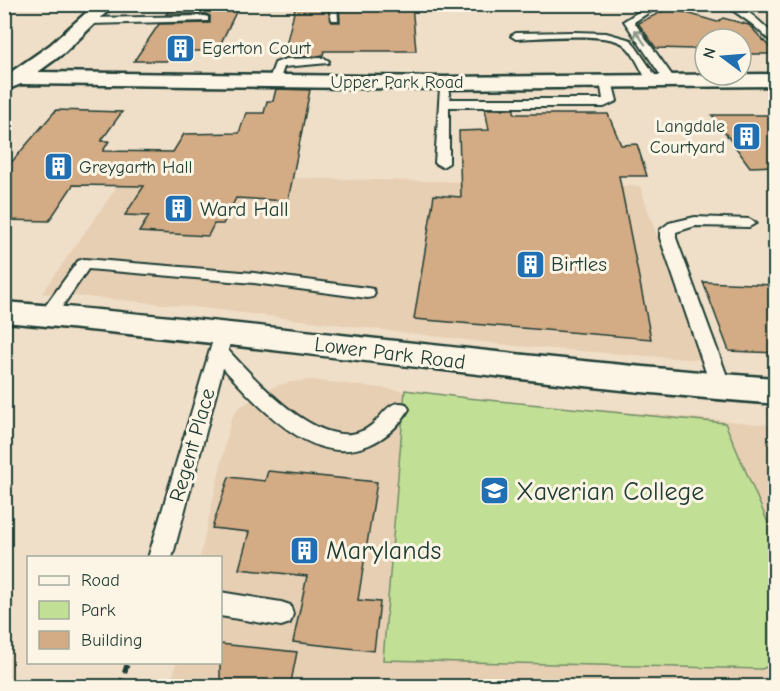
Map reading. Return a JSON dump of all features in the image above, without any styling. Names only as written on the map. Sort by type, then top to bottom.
[{"type":"street","points":[[11,82],[89,21],[106,4]]},
{"type":"street","name":"Upper Park Road","points":[[11,82],[274,82],[445,93],[606,81],[776,80]]},
{"type":"street","name":"Lower Park Road","points":[[4,312],[47,316],[221,343],[776,391]]},
{"type":"lane","points":[[332,4],[335,18]]},
{"type":"lane","points":[[658,4],[629,21],[662,81]]},
{"type":"lane","points":[[728,4],[755,22],[776,43]]},
{"type":"lane","points":[[89,21],[205,19]]},
{"type":"lane","points":[[516,36],[568,35],[619,38],[628,43],[662,81]]},
{"type":"lane","points":[[274,82],[279,65],[286,62],[324,61]]},
{"type":"lane","points":[[442,163],[445,93]]},
{"type":"lane","points":[[721,387],[668,238],[668,230],[674,225],[686,222],[749,223]]},
{"type":"lane","points":[[47,316],[84,264],[254,278],[367,293]]},
{"type":"lane","points":[[221,343],[282,416],[308,432],[332,442],[353,443],[372,436],[399,409]]},
{"type":"lane","name":"Regent Place","points":[[161,556],[221,343]]},
{"type":"lane","points":[[222,604],[281,614]]},
{"type":"path","points":[[120,687],[128,664]]},
{"type":"shaded area","points":[[126,174],[640,186],[699,360],[515,346],[185,306],[42,293]]},
{"type":"shaded area","name":"Xaverian College","points":[[312,380],[467,398],[775,425],[775,686],[170,686],[176,664],[222,664],[222,556],[200,556],[231,419],[238,408],[273,387],[290,382]]},
{"type":"green space","points":[[405,390],[725,423],[775,539],[775,663],[762,669],[383,660]]},
{"type":"green space","points":[[308,680],[496,686],[307,686]]},
{"type":"building","points":[[173,4],[240,4],[217,51],[191,51],[169,57],[167,61],[134,61],[159,24],[210,23],[210,16],[206,14],[166,14]]},
{"type":"building","points":[[296,4],[326,4],[332,22],[340,22],[339,4],[412,4],[416,51],[324,51],[323,55],[283,58]]},
{"type":"building","points":[[670,8],[717,22],[723,18],[751,27],[693,27],[693,49],[656,48],[638,23]]},
{"type":"building","points":[[753,29],[776,54],[753,54]]},
{"type":"building","points":[[276,89],[310,90],[288,201],[236,198],[223,224],[214,224],[208,236],[139,232],[149,216],[125,215],[144,186],[73,185],[49,221],[4,220],[4,171],[56,110],[122,112],[101,141],[109,141],[103,151],[173,152],[184,134],[239,133],[246,113],[264,113],[267,101],[273,101]]},
{"type":"building","name":"Birtles","points":[[485,109],[514,109],[514,114],[608,114],[621,145],[637,144],[647,176],[619,176],[651,339],[414,319],[434,195],[461,197],[459,131],[489,130]]},
{"type":"building","name":"Langdale Courtyard","points":[[712,115],[776,115],[776,166],[750,167]]},
{"type":"building","points":[[703,282],[776,285],[776,353],[729,351]]},
{"type":"building","name":"Marylands","points":[[268,471],[377,482],[358,600],[380,602],[374,651],[293,642],[307,576],[239,569],[249,532],[212,528],[229,477],[265,481]]},
{"type":"building","points":[[222,644],[297,652],[290,687],[220,687]]},
{"type":"place","name":"Egerton Court","points":[[181,48]]},
{"type":"place","name":"Langdale Courtyard","points":[[746,136]]},
{"type":"place","name":"Greygarth Hall","points":[[58,167]]},
{"type":"place","name":"Ward Hall","points":[[179,209]]},
{"type":"place","name":"Birtles","points":[[530,264]]},
{"type":"place","name":"Xaverian College","points":[[495,491]]},
{"type":"place","name":"Marylands","points":[[305,550]]}]
